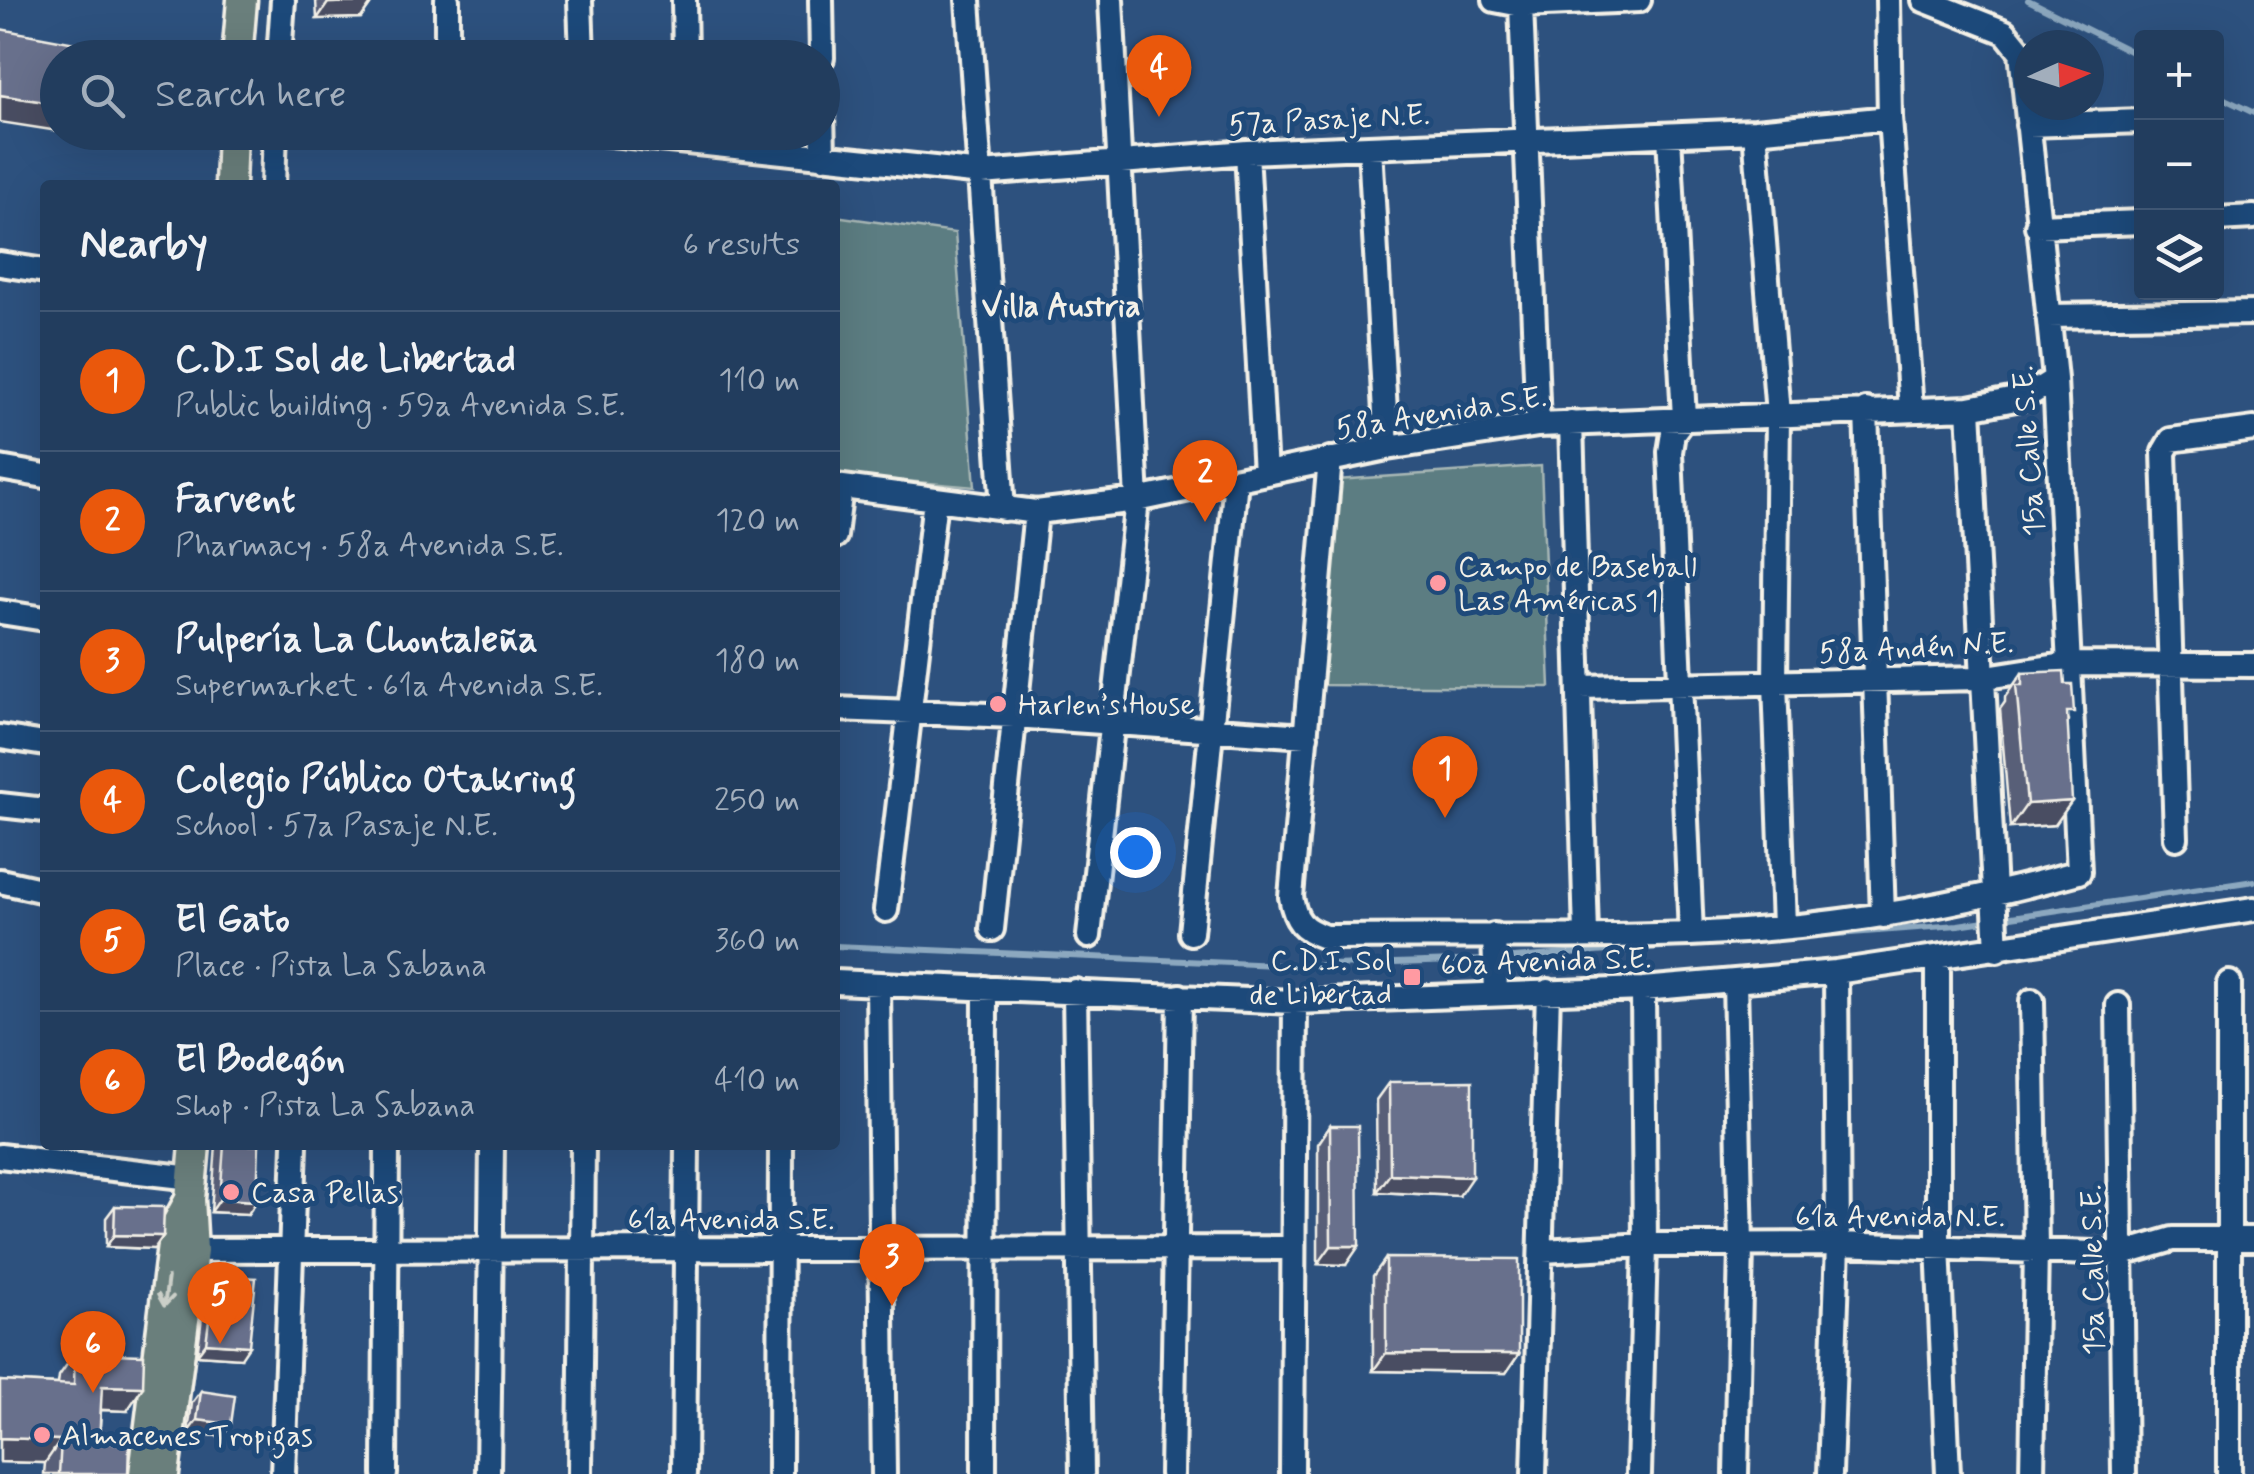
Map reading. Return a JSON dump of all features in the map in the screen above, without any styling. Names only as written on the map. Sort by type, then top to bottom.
[{"type":"main road","points":[[239,40],[242,0]]},
{"type":"main road","points":[[227,150],[230,180]]},
{"type":"main road","points":[[164,1474],[182,1250],[174,1230],[191,1189],[195,1150]]},
{"type":"main road","points":[[144,1474],[182,1250]]},
{"type":"street","points":[[281,40],[282,0]]},
{"type":"street","points":[[447,0],[447,40]]},
{"type":"street","points":[[580,0],[581,40]]},
{"type":"street","points":[[684,0],[685,40]]},
{"type":"street","points":[[821,0],[822,40]]},
{"type":"street","points":[[968,0],[1003,509]]},
{"type":"street","points":[[1088,936],[1137,500],[1111,0]]},
{"type":"street","points":[[1496,0],[1522,5],[1639,0]]},
{"type":"street","points":[[1888,0],[1890,118],[1911,410]]},
{"type":"street","name":"15a Calle S.E.","points":[[1924,0],[2005,32],[2021,52],[2036,226],[2056,380],[2080,872],[1994,900]]},
{"type":"street","points":[[1522,5],[1538,425]]},
{"type":"street","name":"57a Pasaje N.E.","points":[[780,150],[982,173],[1247,152],[1755,131],[1890,118]]},
{"type":"street","points":[[2028,125],[2134,121]]},
{"type":"street","points":[[1755,131],[1778,414],[1775,683],[1784,926]]},
{"type":"street","points":[[1669,134],[1684,418],[1673,433],[1670,452],[1691,934]]},
{"type":"street","points":[[1370,147],[1387,448]]},
{"type":"street","points":[[272,180],[275,150]]},
{"type":"street","points":[[823,150],[823,156]]},
{"type":"street","points":[[1247,152],[1265,473]]},
{"type":"street","points":[[2224,219],[2254,217]]},
{"type":"street","points":[[2036,226],[2134,222]]},
{"type":"street","points":[[0,264],[40,270]]},
{"type":"street","points":[[2048,316],[2254,312]]},
{"type":"street","name":"58a Avenida S.E.","points":[[840,487],[1036,512],[1137,500],[1387,448],[1538,425],[1969,408],[2026,397],[2056,380]]},
{"type":"street","points":[[1969,408],[1996,940]]},
{"type":"street","points":[[1866,410],[1882,916]]},
{"type":"street","points":[[1571,423],[1586,935]]},
{"type":"street","points":[[2176,838],[2164,452],[2171,440],[2254,429]]},
{"type":"street","points":[[1330,460],[1291,897],[1295,918],[1306,930],[1324,937],[1495,962],[1586,935],[1691,934],[1882,916],[1994,900]]},
{"type":"street","points":[[0,468],[40,475]]},
{"type":"street","points":[[1191,934],[1236,480]]},
{"type":"street","points":[[886,910],[935,500]]},
{"type":"street","points":[[992,929],[1036,512]]},
{"type":"street","points":[[0,612],[40,618]]},
{"type":"street","name":"58a Andén N.E.","points":[[1581,687],[1980,678],[2071,664],[2254,665]]},
{"type":"street","points":[[840,709],[1014,716],[1306,736]]},
{"type":"street","points":[[0,737],[40,743]]},
{"type":"street","points":[[0,806],[40,810]]},
{"type":"street","points":[[0,881],[40,890]]},
{"type":"street","name":"60a Avenida S.E.","points":[[840,982],[1295,1002],[1495,962],[1548,991],[1643,989],[1938,959],[1996,940],[2254,909]]},
{"type":"street","points":[[1938,959],[1938,1245],[1948,1474]]},
{"type":"street","points":[[1830,1474],[1838,1244],[1836,972]]},
{"type":"street","points":[[1735,982],[1742,1246],[1736,1474]]},
{"type":"street","points":[[2228,982],[2230,1474]]},
{"type":"street","points":[[878,984],[884,1474]]},
{"type":"street","points":[[984,1474],[985,988]]},
{"type":"street","points":[[1639,1474],[1646,1245],[1643,989]]},
{"type":"street","points":[[1076,991],[1082,1474]]},
{"type":"street","points":[[1534,1474],[1548,991]]},
{"type":"street","points":[[1172,1474],[1180,996]]},
{"type":"street","points":[[2032,1001],[2036,1248],[2032,1474]]},
{"type":"street","points":[[1292,1474],[1295,1002]]},
{"type":"street","name":"15a Calle S.E.","points":[[2118,1006],[2124,1474]]},
{"type":"street","points":[[283,1474],[294,1150]]},
{"type":"street","points":[[385,1474],[387,1150]]},
{"type":"street","points":[[488,1474],[492,1150]]},
{"type":"street","points":[[580,1474],[583,1150]]},
{"type":"street","points":[[684,1474],[687,1150]]},
{"type":"street","points":[[780,1474],[781,1150]]},
{"type":"street","points":[[0,1156],[191,1189]]},
{"type":"street","name":"61a Avenida N.E.","points":[[1543,1251],[1646,1245],[1838,1244],[2122,1254],[2173,1238],[2254,1239]]},
{"type":"street","name":"61a Avenida S.E.","points":[[182,1250],[1292,1248]]},
{"type":"green space","points":[[840,217],[955,233],[975,487],[840,475]]},
{"type":"green space","name":"Campo de Baseball Las Américas 1","points":[[1541,466],[1550,687],[1322,685],[1337,480]]},
{"type":"building","points":[[372,0],[372,2],[328,3]]},
{"type":"building","points":[[0,29],[59,40],[40,40],[40,101],[0,95]]},
{"type":"building","points":[[2064,671],[2065,684],[2072,684],[2074,712],[2067,712],[2072,801],[2027,804],[2016,685],[2022,685],[2022,673]]},
{"type":"building","points":[[1472,1081],[1472,1177],[1390,1174],[1389,1082]]},
{"type":"building","points":[[1330,1126],[1358,1126],[1359,1246],[1331,1246]]},
{"type":"building","points":[[224,1150],[259,1150],[257,1201],[220,1199]]},
{"type":"building","points":[[115,1206],[164,1207],[163,1236],[114,1235]]},
{"type":"building","points":[[1386,1258],[1519,1259],[1519,1354],[1386,1353]]},
{"type":"building","points":[[215,1275],[256,1278],[249,1346],[206,1343]]},
{"type":"building","points":[[75,1353],[144,1355],[143,1387],[102,1386],[99,1442],[129,1444],[128,1474],[59,1474],[61,1440],[0,1438],[0,1381],[74,1385]]},
{"type":"building","points":[[201,1391],[235,1396],[231,1424],[197,1420]]},
{"type":"waterway","points":[[2028,0],[2134,53]]},
{"type":"waterway","points":[[2224,99],[2254,113]]},
{"type":"waterway","points":[[1501,959],[1958,925],[2254,881]]},
{"type":"waterway","points":[[840,946],[1301,966],[1488,960]]},
{"type":"place","name":"Colegio Público Otakring","points":[[1159,117]]},
{"type":"place","name":"Farvent","points":[[1205,522]]},
{"type":"place","name":"Campo de Baseball Las Américas 1","points":[[1438,583]]},
{"type":"place","name":"Harlen’s House","points":[[998,704]]},
{"type":"place","name":"C.D.I Sol de Libertad","points":[[1445,818]]},
{"type":"place","name":"C.D.I. Sol de Libertad","points":[[1412,977]]},
{"type":"place","name":"Casa Pellas","points":[[231,1192]]},
{"type":"place","name":"Pulpería La Chontaleña","points":[[892,1306]]},
{"type":"place","name":"El Gato","points":[[220,1344]]},
{"type":"place","name":"El Bodegón","points":[[93,1393]]},
{"type":"place","name":"Almacenes Tropigas","points":[[42,1435]]},
{"type":"district","name":"Villa Austria","points":[[1061,305]]}]
